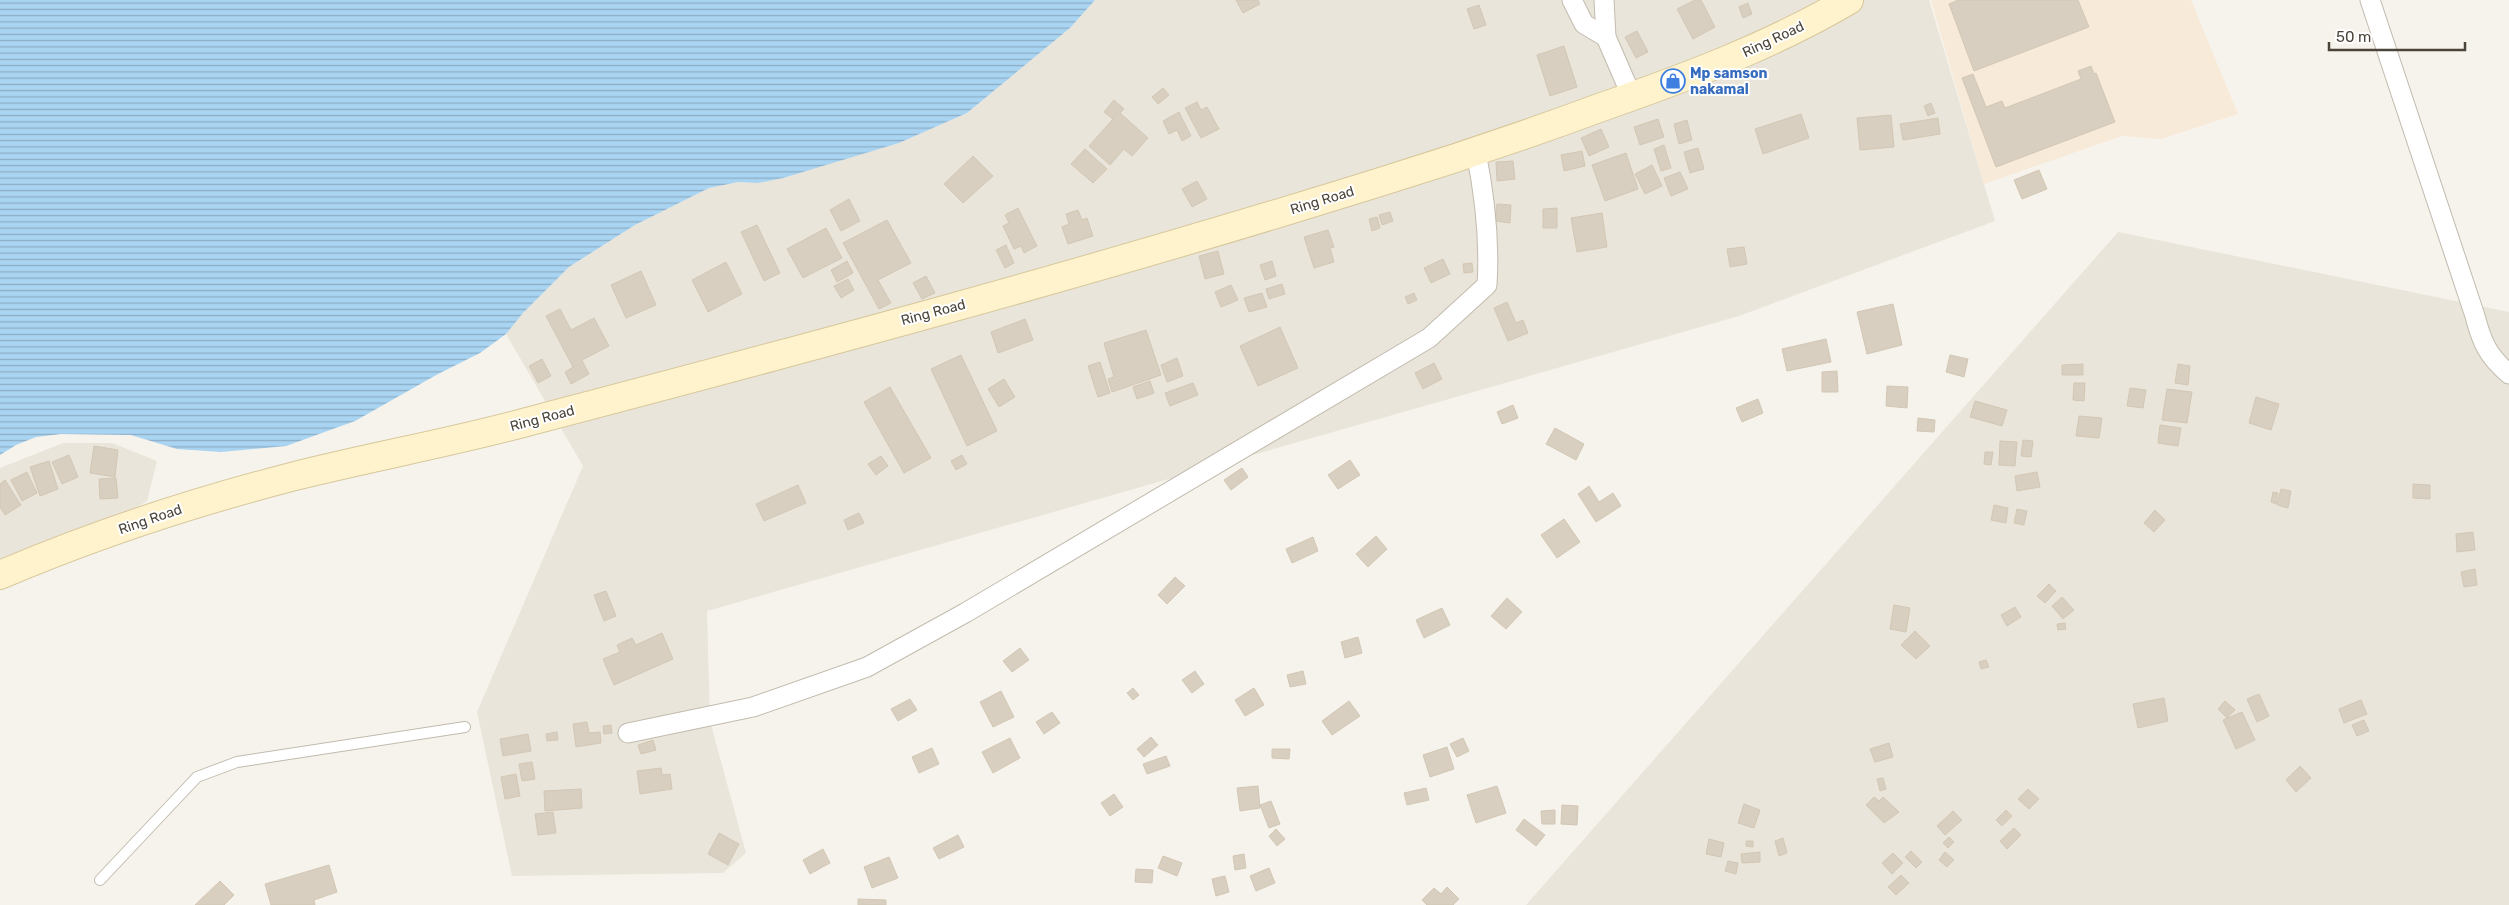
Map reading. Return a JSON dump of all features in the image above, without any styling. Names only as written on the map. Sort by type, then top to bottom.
[{"type":"main road","name":"Ring Road","points":[[0,575],[162,513],[298,475],[453,442],[703,376],[1175,246],[1476,152],[1632,97],[1720,64],[1794,30],[1849,0]]},
{"type":"street","points":[[1572,0],[1584,24],[1606,37]]},
{"type":"street","points":[[1604,0],[1606,37],[1632,97]]},
{"type":"street","points":[[2370,0],[2475,316],[2481,340],[2493,361],[2509,374]]},
{"type":"street","points":[[628,733],[753,707],[867,667],[965,613],[1429,338],[1487,286],[1489,252],[1486,203],[1476,152]]},
{"type":"lane","points":[[100,880],[197,777],[237,762],[465,727]]},
{"type":"shaded area","points":[[1095,0],[1929,0],[1995,221],[1739,316],[707,611],[710,721],[746,853],[723,873],[512,876],[477,712],[583,466],[506,334],[523,313],[569,267],[635,225],[709,188],[738,182],[758,183],[899,143],[967,113],[1070,28]]},
{"type":"shaded area","points":[[1931,0],[2191,0],[2238,114],[2161,139],[2122,136],[1984,184]]},
{"type":"shaded area","points":[[2118,232],[2509,312],[2509,905],[1526,905]]},
{"type":"shaded area","points":[[63,443],[112,443],[157,461],[147,501],[0,588],[0,468]]},
{"type":"water","points":[[0,0],[1095,0],[1070,28],[967,113],[899,143],[783,178],[758,183],[738,182],[709,188],[635,225],[569,267],[523,313],[506,334],[480,353],[438,374],[355,421],[286,446],[221,452],[177,449],[131,435],[61,434],[36,437],[16,445],[0,455]]},
{"type":"building","points":[[1236,0],[1258,0],[1260,4],[1243,13]]},
{"type":"building","points":[[1695,0],[1701,0],[1715,27],[1693,39],[1677,9]]},
{"type":"building","points":[[1958,0],[2078,0],[2089,27],[1974,71],[1949,4]]},
{"type":"building","points":[[1748,3],[1752,14],[1743,18],[1739,7]]},
{"type":"building","points":[[1479,5],[1486,25],[1474,29],[1467,9]]},
{"type":"building","points":[[1637,31],[1648,52],[1636,58],[1625,37]]},
{"type":"building","points":[[1564,46],[1577,87],[1550,96],[1537,55]]},
{"type":"building","points":[[2091,66],[2094,74],[2096,73],[2115,122],[1996,167],[1962,78],[1973,74],[1986,107],[2002,101],[2005,108],[2081,79],[2078,71]]},
{"type":"building","points":[[1163,88],[1169,95],[1158,104],[1152,97]]},
{"type":"building","points":[[1114,100],[1124,109],[1120,113],[1148,138],[1132,156],[1124,149],[1110,165],[1089,146],[1113,119],[1104,112]]},
{"type":"building","points":[[1197,102],[1201,110],[1207,107],[1219,129],[1201,138],[1185,108]]},
{"type":"building","points":[[1931,103],[1935,113],[1928,116],[1924,106]]},
{"type":"building","points":[[1179,112],[1191,136],[1182,141],[1177,130],[1169,134],[1163,121]]},
{"type":"building","points":[[1801,114],[1809,138],[1763,154],[1755,129]]},
{"type":"building","points":[[1891,115],[1894,147],[1860,150],[1857,118]]},
{"type":"building","points":[[1938,118],[1940,134],[1903,140],[1900,124]]},
{"type":"building","points":[[1658,119],[1664,137],[1640,145],[1634,127]]},
{"type":"building","points":[[1687,120],[1692,140],[1679,144],[1674,124]]},
{"type":"building","points":[[1601,129],[1609,147],[1589,156],[1581,138]]},
{"type":"building","points":[[1664,145],[1671,168],[1661,171],[1654,149]]},
{"type":"building","points":[[1698,148],[1704,169],[1690,173],[1684,152]]},
{"type":"building","points":[[1085,149],[1107,169],[1093,183],[1071,164]]},
{"type":"building","points":[[1582,151],[1585,166],[1564,171],[1561,155]]},
{"type":"building","points":[[1626,153],[1638,189],[1605,201],[1592,165]]},
{"type":"building","points":[[973,156],[993,176],[963,203],[944,184]]},
{"type":"building","points":[[1513,161],[1515,179],[1497,181],[1496,162]]},
{"type":"building","points":[[1652,165],[1662,186],[1645,194],[1635,174]]},
{"type":"building","points":[[2039,170],[2047,189],[2022,199],[2014,180]]},
{"type":"building","points":[[1680,172],[1688,189],[1671,196],[1664,178]]},
{"type":"building","points":[[1197,181],[1207,199],[1192,207],[1182,189]]},
{"type":"building","points":[[849,199],[860,221],[841,231],[830,210]]},
{"type":"building","points":[[1497,204],[1511,205],[1510,223],[1495,221]]},
{"type":"building","points":[[1018,208],[1037,246],[1024,253],[1021,246],[1014,249],[1003,226],[1009,223],[1005,215]]},
{"type":"building","points":[[1557,208],[1557,228],[1543,228],[1543,209]]},
{"type":"building","points":[[1078,210],[1082,220],[1087,218],[1093,236],[1068,244],[1062,227],[1069,224],[1066,214]]},
{"type":"building","points":[[1390,212],[1393,221],[1382,225],[1379,215]]},
{"type":"building","points":[[1602,213],[1607,247],[1577,252],[1571,218]]},
{"type":"building","points":[[1377,217],[1380,228],[1372,231],[1369,219]]},
{"type":"building","points":[[887,220],[911,263],[878,280],[891,303],[879,309],[843,243]]},
{"type":"building","points":[[757,225],[780,273],[764,281],[741,232]]},
{"type":"building","points":[[826,228],[842,258],[803,278],[787,249]]},
{"type":"building","points":[[1328,230],[1334,247],[1330,248],[1334,262],[1314,268],[1304,237]]},
{"type":"building","points":[[1006,245],[1014,263],[1005,268],[996,250]]},
{"type":"building","points":[[1744,247],[1747,264],[1730,267],[1727,249]]},
{"type":"building","points":[[1218,251],[1224,274],[1205,279],[1199,256]]},
{"type":"building","points":[[1443,259],[1450,274],[1431,283],[1424,268]]},
{"type":"building","points":[[847,261],[853,273],[837,282],[831,270]]},
{"type":"building","points":[[1272,261],[1276,276],[1265,280],[1260,265]]},
{"type":"building","points":[[726,262],[742,294],[708,312],[692,280]]},
{"type":"building","points":[[1472,263],[1473,272],[1464,273],[1463,264]]},
{"type":"building","points":[[641,271],[656,305],[626,318],[611,285]]},
{"type":"building","points":[[926,276],[935,293],[922,299],[913,283]]},
{"type":"building","points":[[848,279],[854,290],[841,298],[834,286]]},
{"type":"building","points":[[1282,284],[1285,294],[1269,299],[1266,289]]},
{"type":"building","points":[[1231,285],[1238,300],[1221,307],[1215,292]]},
{"type":"building","points":[[1262,293],[1267,307],[1249,312],[1244,298]]},
{"type":"building","points":[[1414,293],[1417,300],[1408,304],[1405,297]]},
{"type":"building","points":[[1507,302],[1516,323],[1523,320],[1528,333],[1508,341],[1494,308]]},
{"type":"building","points":[[1893,304],[1902,345],[1867,354],[1857,312]]},
{"type":"building","points":[[560,309],[571,330],[594,318],[609,346],[582,360],[589,374],[571,384],[565,372],[573,367],[546,316]]},
{"type":"building","points":[[1025,319],[1033,340],[998,353],[991,332]]},
{"type":"building","points":[[1280,327],[1298,368],[1258,386],[1240,346]]},
{"type":"building","points":[[1146,330],[1161,375],[1112,392],[1108,379],[1114,377],[1104,343]]},
{"type":"building","points":[[1826,339],[1831,362],[1787,371],[1782,349]]},
{"type":"building","points":[[961,355],[997,431],[967,446],[931,369]]},
{"type":"building","points":[[1950,355],[1968,359],[1964,377],[1946,372]]},
{"type":"building","points":[[1177,358],[1183,376],[1167,382],[1161,365]]},
{"type":"building","points":[[542,359],[551,376],[538,383],[529,366]]},
{"type":"building","points":[[1100,362],[1110,393],[1098,397],[1088,366]]},
{"type":"building","points":[[1434,363],[1442,379],[1423,389],[1415,373]]},
{"type":"building","points":[[2083,364],[2083,375],[2062,375],[2062,365]]},
{"type":"building","points":[[2178,364],[2190,366],[2188,385],[2175,383]]},
{"type":"building","points":[[1837,371],[1838,392],[1822,392],[1822,372]]},
{"type":"building","points":[[1004,379],[1015,397],[999,407],[988,389]]},
{"type":"building","points":[[1150,381],[1154,393],[1137,399],[1133,387]]},
{"type":"building","points":[[1193,383],[1198,395],[1170,406],[1165,393]]},
{"type":"building","points":[[2074,383],[2085,383],[2084,401],[2073,400]]},
{"type":"building","points":[[1887,386],[1908,387],[1907,408],[1886,406]]},
{"type":"building","points":[[890,387],[931,458],[904,473],[864,402]]},
{"type":"building","points":[[2130,388],[2146,390],[2143,408],[2127,406]]},
{"type":"building","points":[[2167,389],[2192,392],[2187,423],[2162,420]]},
{"type":"building","points":[[2256,397],[2279,404],[2271,430],[2249,423]]},
{"type":"building","points":[[1758,399],[1763,413],[1742,422],[1736,408]]},
{"type":"building","points":[[1975,401],[2007,410],[2002,426],[1970,417]]},
{"type":"building","points":[[1513,405],[1518,418],[1502,424],[1497,412]]},
{"type":"building","points":[[2079,416],[2102,418],[2099,438],[2076,436]]},
{"type":"building","points":[[1918,418],[1935,420],[1934,432],[1917,431]]},
{"type":"building","points":[[2160,425],[2181,428],[2178,446],[2158,443]]},
{"type":"building","points":[[1555,428],[1584,444],[1576,460],[1546,444]]},
{"type":"building","points":[[2023,440],[2033,441],[2031,457],[2021,456]]},
{"type":"building","points":[[2000,441],[2017,442],[2015,466],[1999,465]]},
{"type":"building","points":[[94,446],[118,450],[115,477],[90,473]]},
{"type":"building","points":[[1985,452],[1993,452],[1991,465],[1984,464]]},
{"type":"building","points":[[69,455],[78,477],[62,484],[52,462]]},
{"type":"building","points":[[962,455],[967,464],[956,470],[951,461]]},
{"type":"building","points":[[881,456],[888,466],[876,475],[868,464]]},
{"type":"building","points":[[1350,460],[1360,475],[1338,489],[1328,475]]},
{"type":"building","points":[[49,461],[58,489],[40,496],[30,467]]},
{"type":"building","points":[[1242,468],[1248,477],[1231,490],[1224,480]]},
{"type":"building","points":[[27,472],[37,493],[22,501],[11,480]]},
{"type":"building","points":[[2037,472],[2040,487],[2017,491],[2015,476]]},
{"type":"building","points":[[116,478],[118,498],[100,499],[99,479]]},
{"type":"building","points":[[5,480],[21,505],[5,515],[0,507],[0,484]]},
{"type":"building","points":[[2413,484],[2430,485],[2430,499],[2413,498]]},
{"type":"building","points":[[798,485],[806,503],[764,521],[756,504]]},
{"type":"building","points":[[1589,486],[1599,502],[1613,493],[1621,506],[1596,522],[1578,494]]},
{"type":"building","points":[[2281,489],[2291,491],[2288,508],[2277,505]]},
{"type":"building","points":[[2273,492],[2278,493],[2276,504],[2271,502]]},
{"type":"building","points":[[1994,505],[2008,508],[2006,523],[1991,520]]},
{"type":"building","points":[[2017,509],[2027,511],[2024,525],[2014,523]]},
{"type":"building","points":[[2155,510],[2165,520],[2154,532],[2144,523]]},
{"type":"building","points":[[859,513],[864,523],[848,530],[844,520]]},
{"type":"building","points":[[1564,519],[1580,542],[1557,558],[1541,535]]},
{"type":"building","points":[[2473,532],[2475,550],[2457,552],[2456,534]]},
{"type":"building","points":[[1376,536],[1387,549],[1368,567],[1356,554]]},
{"type":"building","points":[[1313,537],[1318,551],[1292,563],[1286,549]]},
{"type":"building","points":[[2475,569],[2477,585],[2464,587],[2461,572]]},
{"type":"building","points":[[1175,577],[1185,586],[1167,604],[1158,595]]},
{"type":"building","points":[[2049,584],[2056,591],[2045,603],[2037,596]]},
{"type":"building","points":[[606,591],[616,616],[604,621],[594,595]]},
{"type":"building","points":[[2062,597],[2074,610],[2063,619],[2052,606]]},
{"type":"building","points":[[1507,598],[1522,612],[1506,629],[1491,616]]},
{"type":"building","points":[[1894,605],[1910,608],[1906,632],[1890,629]]},
{"type":"building","points":[[2015,607],[2021,617],[2007,626],[2001,615]]},
{"type":"building","points":[[1442,608],[1450,625],[1424,638],[1416,620]]},
{"type":"building","points":[[2065,623],[2066,629],[2058,630],[2057,624]]},
{"type":"building","points":[[1915,631],[1930,646],[1916,659],[1901,645]]},
{"type":"building","points":[[662,633],[673,659],[614,685],[603,659],[620,652],[617,645],[632,638],[636,645]]},
{"type":"building","points":[[1358,637],[1362,653],[1345,658],[1341,642]]},
{"type":"building","points":[[1020,648],[1029,660],[1012,672],[1003,661]]},
{"type":"building","points":[[1986,660],[1989,667],[1981,669],[1979,662]]},
{"type":"building","points":[[1195,671],[1204,684],[1192,693],[1182,680]]},
{"type":"building","points":[[1303,671],[1306,684],[1290,687],[1287,675]]},
{"type":"building","points":[[1133,688],[1139,695],[1133,700],[1127,693]]},
{"type":"building","points":[[1254,688],[1264,705],[1245,716],[1235,700]]},
{"type":"building","points":[[1001,691],[1014,717],[993,727],[980,702]]},
{"type":"building","points":[[2259,694],[2269,716],[2257,722],[2247,699]]},
{"type":"building","points":[[2164,698],[2168,721],[2138,728],[2133,704]]},
{"type":"building","points":[[910,699],[917,710],[898,721],[891,709]]},
{"type":"building","points":[[2361,700],[2367,714],[2344,723],[2339,709]]},
{"type":"building","points":[[1349,701],[1360,716],[1332,735],[1322,721]]},
{"type":"building","points":[[2225,701],[2235,710],[2227,718],[2218,709]]},
{"type":"building","points":[[1052,712],[1060,723],[1044,734],[1036,722]]},
{"type":"building","points":[[2242,712],[2255,740],[2236,749],[2223,720]]},
{"type":"building","points":[[2364,720],[2369,731],[2357,736],[2352,725]]},
{"type":"building","points":[[587,722],[589,733],[600,732],[601,743],[576,747],[573,724]]},
{"type":"building","points":[[611,725],[612,733],[604,734],[603,726]]},
{"type":"building","points":[[557,732],[558,740],[547,741],[546,734]]},
{"type":"building","points":[[528,734],[531,751],[503,756],[500,739]]},
{"type":"building","points":[[1151,737],[1158,745],[1144,757],[1137,749]]},
{"type":"building","points":[[1010,738],[1020,758],[993,773],[982,752]]},
{"type":"building","points":[[1463,738],[1469,751],[1457,757],[1450,744]]},
{"type":"building","points":[[653,740],[656,750],[641,754],[638,745]]},
{"type":"building","points":[[1889,743],[1893,757],[1875,762],[1870,749]]},
{"type":"building","points":[[1447,747],[1454,769],[1430,777],[1423,755]]},
{"type":"building","points":[[932,748],[939,764],[919,773],[912,757]]},
{"type":"building","points":[[1272,749],[1290,749],[1289,759],[1272,758]]},
{"type":"building","points":[[1166,756],[1170,766],[1147,774],[1143,764]]},
{"type":"building","points":[[532,762],[535,779],[522,781],[519,764]]},
{"type":"building","points":[[2300,766],[2311,778],[2296,792],[2286,780]]},
{"type":"building","points":[[661,768],[662,775],[670,774],[672,789],[640,794],[637,771]]},
{"type":"building","points":[[516,774],[520,796],[505,799],[501,777]]},
{"type":"building","points":[[1883,778],[1886,789],[1880,791],[1877,779]]},
{"type":"building","points":[[1258,786],[1260,808],[1240,811],[1237,788]]},
{"type":"building","points":[[1497,786],[1506,813],[1476,823],[1467,795]]},
{"type":"building","points":[[1426,788],[1429,800],[1407,805],[1404,793]]},
{"type":"building","points":[[581,789],[582,808],[545,811],[544,791]]},
{"type":"building","points":[[2028,789],[2039,799],[2029,809],[2018,799]]},
{"type":"building","points":[[1114,794],[1123,807],[1110,816],[1101,803]]},
{"type":"building","points":[[1874,797],[1879,801],[1883,797],[1899,812],[1884,823],[1866,805]]},
{"type":"building","points":[[1271,801],[1280,824],[1269,828],[1260,805]]},
{"type":"building","points":[[1744,804],[1760,810],[1754,828],[1738,823]]},
{"type":"building","points":[[1562,805],[1578,806],[1577,825],[1561,824]]},
{"type":"building","points":[[1555,810],[1555,824],[1542,824],[1541,811]]},
{"type":"building","points":[[2006,810],[2012,816],[2002,826],[1996,820]]},
{"type":"building","points":[[1953,811],[1962,820],[1945,835],[1937,826]]},
{"type":"building","points":[[553,812],[556,833],[538,835],[535,814]]},
{"type":"building","points":[[1524,819],[1545,835],[1536,846],[1516,830]]},
{"type":"building","points":[[2014,828],[2021,835],[2007,849],[2000,841]]},
{"type":"building","points":[[1276,829],[1285,839],[1277,846],[1269,836]]},
{"type":"building","points":[[719,833],[739,844],[728,865],[708,854]]},
{"type":"building","points":[[958,835],[964,847],[939,859],[933,848]]},
{"type":"building","points":[[1949,837],[1954,842],[1948,848],[1943,843]]},
{"type":"building","points":[[1783,838],[1787,853],[1779,856],[1775,841]]},
{"type":"building","points":[[1709,839],[1724,843],[1721,857],[1706,854]]},
{"type":"building","points":[[1746,841],[1753,841],[1753,847],[1746,846]]},
{"type":"building","points":[[823,849],[830,863],[810,874],[803,860]]},
{"type":"building","points":[[1911,851],[1922,862],[1916,868],[1905,857]]},
{"type":"building","points":[[1760,852],[1760,862],[1742,863],[1741,854]]},
{"type":"building","points":[[1945,852],[1954,860],[1947,867],[1939,860]]},
{"type":"building","points":[[1893,853],[1903,863],[1892,874],[1882,863]]},
{"type":"building","points":[[1244,854],[1246,868],[1235,870],[1233,856]]},
{"type":"building","points":[[1163,856],[1182,863],[1177,876],[1158,868]]},
{"type":"building","points":[[889,857],[898,878],[872,888],[864,867]]},
{"type":"building","points":[[1728,861],[1738,863],[1736,874],[1725,871]]},
{"type":"building","points":[[329,865],[337,892],[314,900],[315,905],[271,905],[265,884]]},
{"type":"building","points":[[1269,868],[1275,883],[1256,891],[1250,876]]},
{"type":"building","points":[[1136,869],[1153,870],[1152,883],[1135,882]]},
{"type":"building","points":[[1901,875],[1909,883],[1896,895],[1888,887]]},
{"type":"building","points":[[1225,876],[1229,892],[1216,896],[1212,879]]},
{"type":"building","points":[[220,881],[234,895],[224,905],[195,905]]},
{"type":"building","points":[[1447,887],[1459,899],[1453,905],[1427,905],[1422,900],[1434,888],[1441,894]]},
{"type":"building","points":[[858,899],[886,900],[886,905],[858,905]]},
{"type":"place","name":"Mp samson nakamal","points":[[1673,81]]}]
